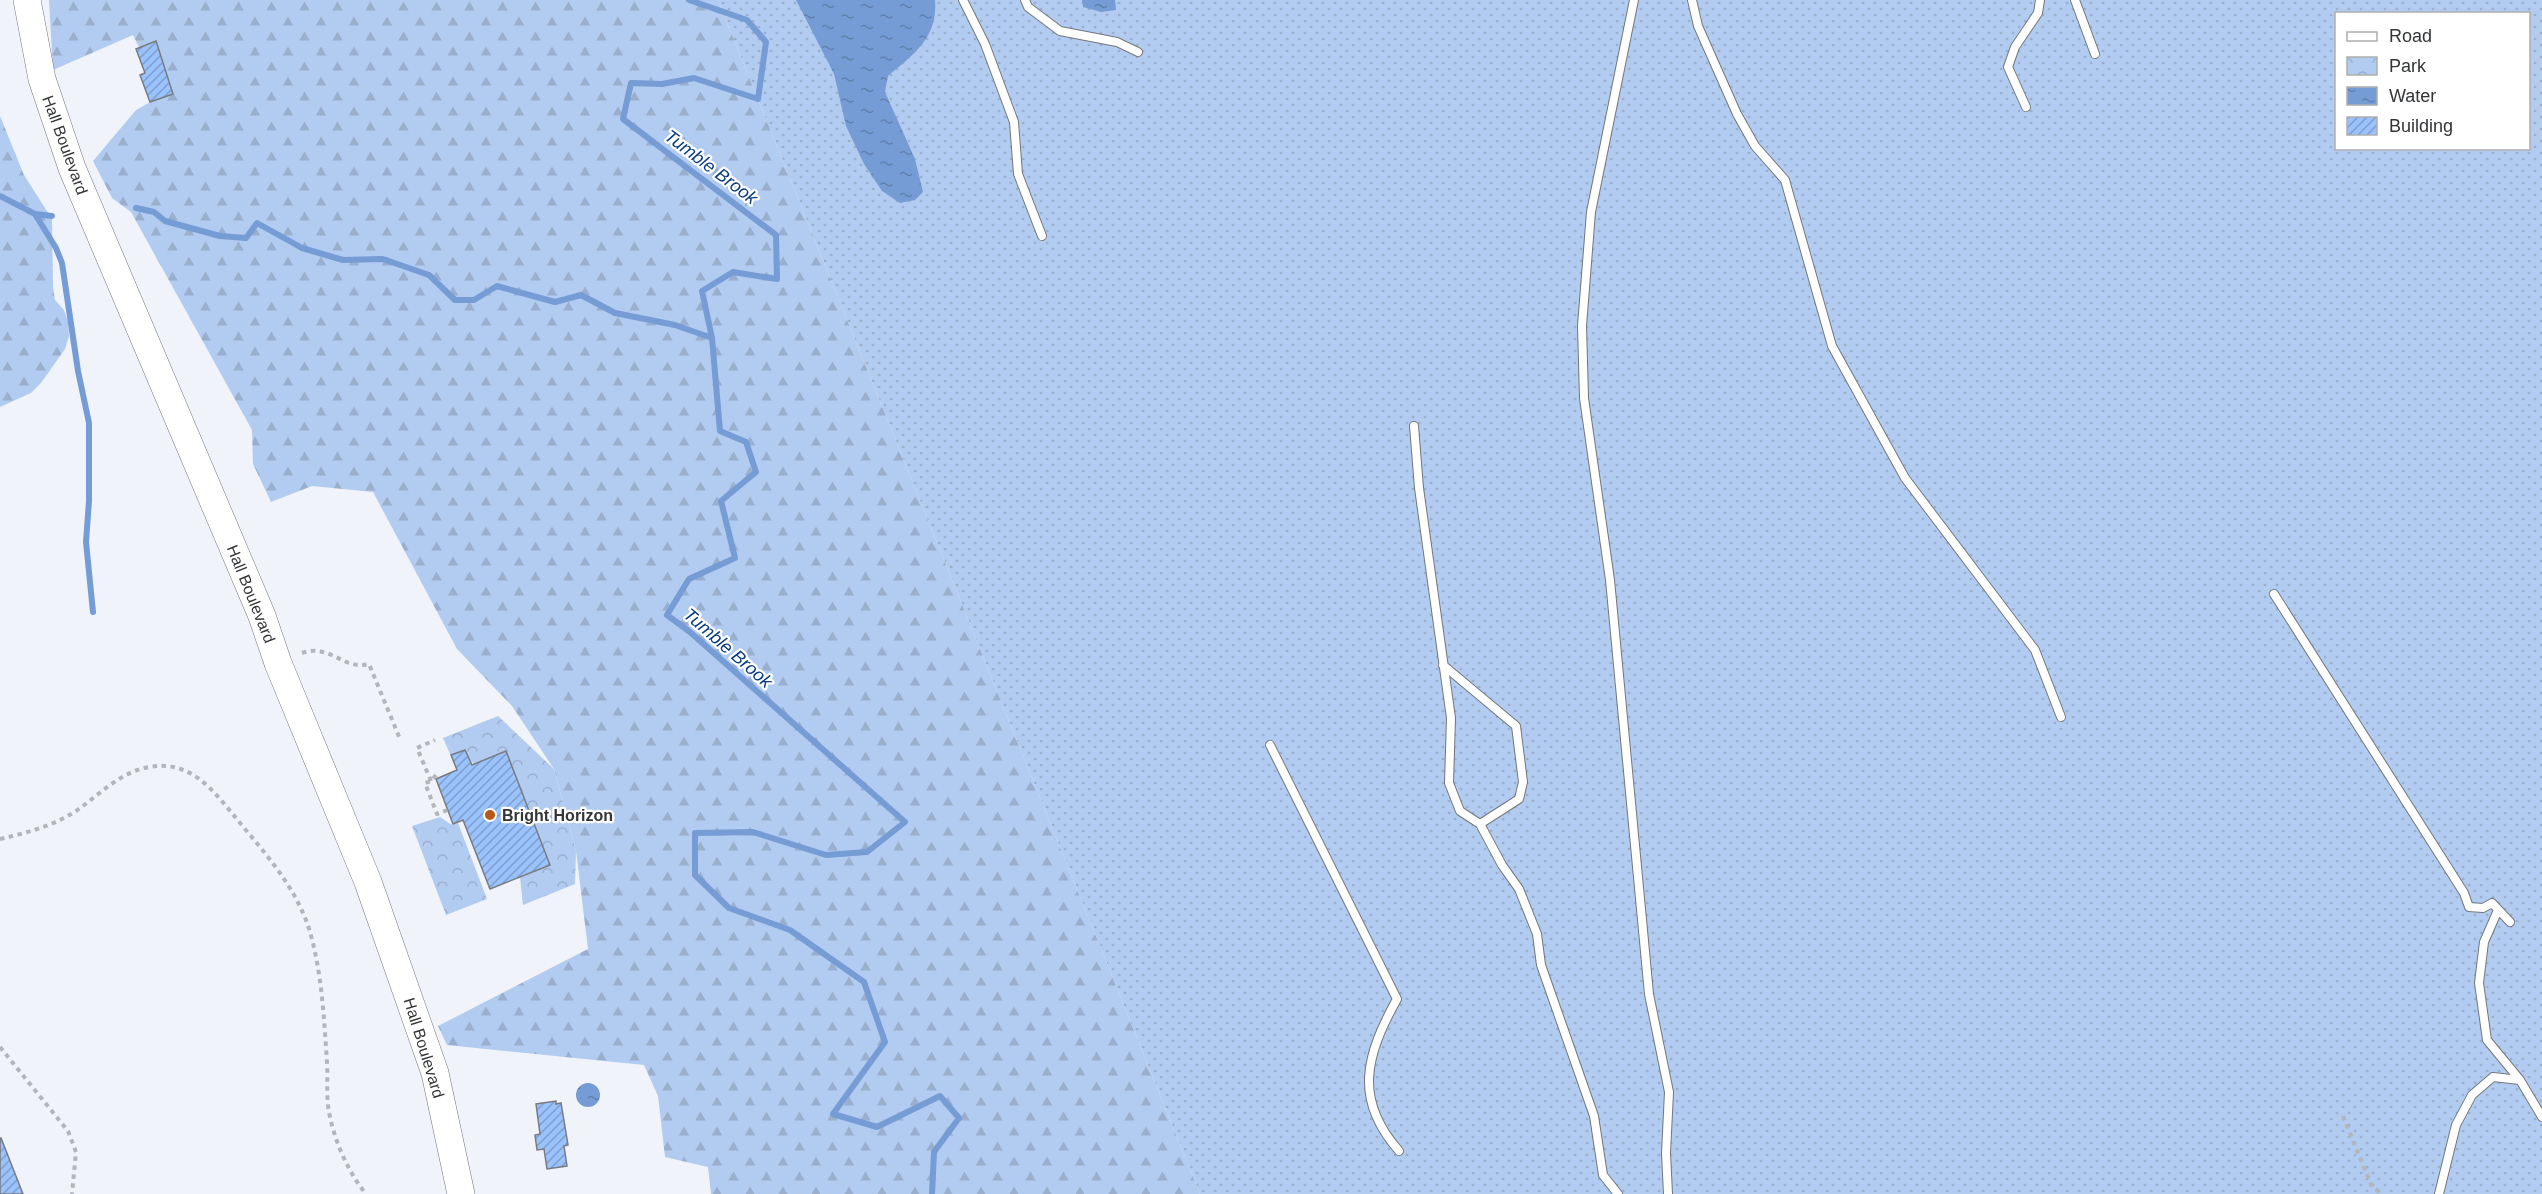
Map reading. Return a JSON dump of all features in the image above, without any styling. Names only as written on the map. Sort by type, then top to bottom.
[{"type":"main road","name":"Hall Boulevard","points":[[27,0],[42,79],[72,168],[262,616],[278,663],[368,882],[435,1073],[461,1194]]},
{"type":"lane","points":[[963,0],[985,44],[1014,122],[1018,174],[1042,236]]},
{"type":"lane","points":[[1025,0],[1028,6],[1060,32],[1118,42],[1138,52]]},
{"type":"lane","points":[[1634,0],[1591,212],[1582,326],[1584,398],[1610,580],[1649,994],[1669,1092],[1666,1153],[1668,1194]]},
{"type":"lane","points":[[1692,0],[1698,26],[1737,114],[1755,146],[1785,180],[1832,346],[1905,478],[2035,650],[2061,717]]},
{"type":"lane","points":[[2026,107],[2007,68],[2015,46],[2038,14],[2040,0]]},
{"type":"lane","points":[[2075,0],[2095,54]]},
{"type":"lane","points":[[1414,426],[1419,488],[1451,718],[1449,783],[1460,811],[1480,824],[1502,865],[1519,889],[1537,934],[1541,966],[1594,1116],[1603,1174],[1617,1194]]},
{"type":"lane","points":[[2274,594],[2464,893],[2469,907],[2483,908],[2492,903],[2510,922]]},
{"type":"lane","points":[[1443,665],[1516,726],[1523,782],[1519,799],[1480,824]]},
{"type":"lane","points":[[1270,745],[1397,999],[1384,1023],[1371,1056],[1368,1095],[1382,1132],[1399,1151]]},
{"type":"lane","points":[[2498,910],[2484,942],[2479,984],[2487,1040],[2520,1080],[2542,1117]]},
{"type":"lane","points":[[2439,1194],[2456,1125],[2472,1095],[2493,1077],[2520,1080]]},
{"type":"path","points":[[302,653],[324,650],[354,665],[369,664],[400,739]]},
{"type":"path","points":[[432,782],[417,748],[435,740]]},
{"type":"path","points":[[0,839],[34,831],[75,812],[113,782],[148,767],[170,766],[187,771],[195,774],[212,788],[284,878],[299,904],[309,930],[318,965],[329,1111],[340,1148],[366,1194]]},
{"type":"path","points":[[432,782],[436,775]]},
{"type":"path","points":[[432,782],[425,783],[437,814],[448,810]]},
{"type":"path","points":[[0,1047],[68,1131],[76,1152],[72,1194]]},
{"type":"path","points":[[2343,1116],[2372,1187],[2382,1194]]},
{"type":"green space","points":[[49,0],[718,0],[1200,1194],[711,1194],[708,1167],[665,1157],[658,1096],[644,1065],[447,1045],[438,1026],[588,949],[576,851],[554,769],[512,706],[457,649],[373,492],[312,486],[271,502],[253,464],[252,430],[131,212],[112,198],[93,161],[136,110],[163,95],[133,35],[53,70]]},
{"type":"green space","points":[[718,0],[2542,0],[2542,1194],[1200,1194]]},
{"type":"green space","points":[[0,116],[24,175],[52,219],[53,287],[55,300],[64,310],[68,322],[69,336],[65,349],[41,383],[31,393],[0,407]]},
{"type":"green space","points":[[498,716],[554,769],[576,851],[575,884],[523,905],[520,877],[550,864],[506,751],[474,764],[469,759],[455,765],[443,738]]},
{"type":"green space","points":[[440,817],[452,825],[458,823],[487,899],[446,915],[412,826]]},
{"type":"water","points":[[796,0],[935,0],[933,25],[928,35],[915,52],[888,76],[885,92],[915,159],[923,192],[915,200],[900,203],[882,191],[864,164],[846,126],[834,74]]},
{"type":"water","points":[[1082,0],[1115,0],[1116,10],[1101,12],[1083,7]]},
{"type":"water","points":[[588,1083],[597,1086],[600,1095],[597,1104],[588,1107],[579,1104],[576,1095],[579,1086]]},
{"type":"building","points":[[156,41],[173,94],[150,102],[140,75],[145,73],[136,49]]},
{"type":"building","name":"Bright Horizon","points":[[465,750],[472,765],[506,751],[550,865],[490,889],[463,820],[453,824],[436,779],[457,770],[451,755]]},
{"type":"building","points":[[556,1101],[556,1104],[561,1103],[568,1145],[564,1146],[567,1166],[547,1169],[544,1149],[537,1150],[535,1135],[540,1134],[536,1104]]},
{"type":"building","points":[[1,1138],[23,1194],[0,1194]]},
{"type":"waterway","name":"Tumble Brook","points":[[689,0],[747,20],[766,42],[758,99],[694,78],[662,84],[631,83],[623,119],[776,235],[777,279],[733,272],[702,291],[712,338],[720,431],[746,442],[756,472],[721,501],[735,558],[689,579],[667,615],[690,632],[905,822],[867,852],[826,855],[753,832],[695,833],[695,875],[729,908],[790,930],[864,982],[885,1042],[833,1114],[877,1127],[940,1096],[959,1118],[934,1152],[932,1194]]},
{"type":"waterway","points":[[0,196],[35,214],[52,216]]},
{"type":"waterway","points":[[136,208],[154,212],[165,221],[220,236],[246,238],[257,223],[302,248],[343,260],[383,259],[429,275],[455,300],[474,300],[497,286],[555,302],[581,295],[615,313],[675,325],[712,338]]},
{"type":"waterway","points":[[35,214],[56,248],[62,263],[78,371],[89,423],[89,501],[86,542],[93,612]]},
{"type":"place","name":"Bright Horizon","points":[[490,815]]}]
